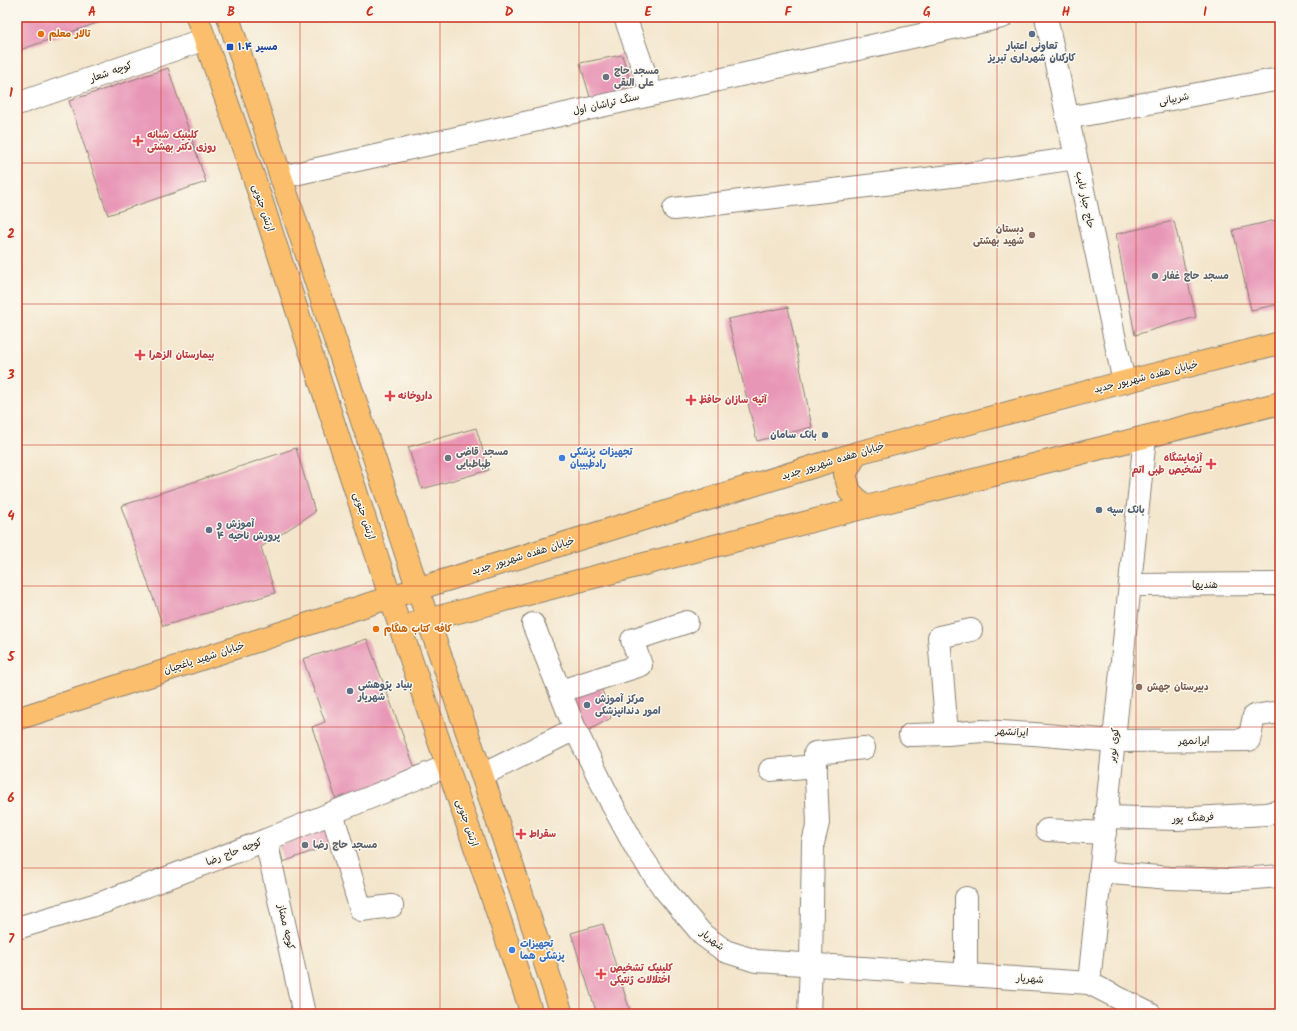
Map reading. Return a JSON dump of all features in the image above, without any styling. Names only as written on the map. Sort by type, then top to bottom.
[{"type":"main road","name":"ارتش جنوبی","points":[[197,17],[257,189],[400,627],[532,1014]]},
{"type":"main road","points":[[228,17],[428,620],[482,775],[562,1014]]},
{"type":"main road","name":"خیابان هفده شهریور جدید","points":[[391,597],[857,453],[1124,382],[1280,343]]},
{"type":"main road","points":[[400,627],[866,507],[1280,403]]},
{"type":"main road","points":[[857,453],[845,474],[850,492],[866,507]]},
{"type":"main road","name":"خیابان شهید یاغچیان","points":[[17,719],[391,597]]},
{"type":"street","points":[[626,17],[652,94]]},
{"type":"street","name":"سنگ تراشان اول","points":[[282,177],[1002,17]]},
{"type":"street","name":"حاج جبار نایب","points":[[1046,17],[1124,382]]},
{"type":"street","name":"کوچه شعار","points":[[17,104],[205,39]]},
{"type":"street","name":"شربیانی","points":[[1067,118],[1280,79]]},
{"type":"street","points":[[674,209],[976,173],[1076,158]]},
{"type":"street","name":"کوی نوبر","points":[[1089,983],[1145,437]]},
{"type":"street","name":"هندیها","points":[[1130,585],[1280,584]]},
{"type":"street","points":[[561,691],[640,665],[632,640],[687,622]]},
{"type":"street","name":"شهریار","points":[[533,624],[575,729],[612,806],[637,850],[664,889],[703,934],[725,951],[756,961],[1089,983]]},
{"type":"street","points":[[947,734],[939,637],[971,630]]},
{"type":"street","name":"ایرانمهر","points":[[1114,742],[1249,740],[1254,716],[1280,712]]},
{"type":"street","points":[[482,775],[575,729]]},
{"type":"street","name":"ایرانشهر","points":[[910,735],[982,731],[1034,734],[1114,742]]},
{"type":"street","points":[[808,1014],[811,965],[813,844],[818,824],[815,753],[864,748]]},
{"type":"street","name":"کوچه حاج رضا","points":[[17,928],[104,902],[266,840],[447,766]]},
{"type":"street","points":[[770,770],[816,766]]},
{"type":"street","name":"فرهنگ پور","points":[[1047,830],[1177,819],[1266,814],[1280,811]]},
{"type":"street","points":[[332,813],[361,910],[392,906]]},
{"type":"street","name":"کوچه ممتاز","points":[[266,840],[304,1014]]},
{"type":"street","points":[[1100,872],[1170,878],[1231,880],[1280,876]]},
{"type":"street","points":[[966,898],[966,974]]},
{"type":"street","points":[[1089,983],[1150,1014]]},
{"type":"building","name":"تالار معلم","points":[[17,17],[114,17],[17,51]]},
{"type":"building","name":"مسجد حاج علی النقی","points":[[622,55],[633,91],[591,100],[580,63]]},
{"type":"building","name":"کلینیک شبانه روزی دکتر بهشتی","points":[[168,68],[206,182],[108,215],[69,101]]},
{"type":"building","points":[[1280,219],[1280,304],[1251,310],[1233,230]]},
{"type":"building","name":"مسجد حاج غفار","points":[[1174,221],[1196,317],[1135,335],[1116,234]]},
{"type":"building","points":[[788,307],[812,427],[757,441],[728,319]]},
{"type":"building","name":"مسجد قاضی طباطبایی","points":[[476,428],[489,470],[422,489],[408,447]]},
{"type":"building","name":"آموزش و پرورش ناحیه ۴","points":[[296,448],[315,512],[261,547],[275,593],[163,626],[121,506]]},
{"type":"building","name":"بنیاد پژوهشی شهریار","points":[[367,639],[416,771],[336,799],[312,727],[325,722],[303,659]]},
{"type":"building","name":"مرکز آموزش امور دندانپزشکی","points":[[599,680],[611,718],[580,735],[563,692]]},
{"type":"building","name":"مسجد حاج رضا","points":[[326,826],[332,844],[283,862],[279,846]]},
{"type":"building","name":"کلینیک تشخیص اختلالات ژنتیکی","points":[[603,924],[631,1014],[597,1014],[571,933]]},
{"type":"place","name":"تالار معلم","points":[[41,34]]},
{"type":"place","name":"تعاونی اعتبار کارکنان شهرداری تبریز","points":[[1032,34]]},
{"type":"place","name":"مسیر ۱۰۴","points":[[230,47]]},
{"type":"place","name":"مسجد حاج علی النقی","points":[[606,77]]},
{"type":"place","name":"کلینیک شبانه روزی دکتر بهشتی","points":[[138,141]]},
{"type":"place","name":"دبستان شهید بهشتی","points":[[1032,235]]},
{"type":"place","name":"مسجد حاج غفار","points":[[1155,276]]},
{"type":"place","name":"بیمارستان الزهرا","points":[[140,355]]},
{"type":"place","name":"داروخانه","points":[[390,396]]},
{"type":"place","name":"آتیه سازان حافظ","points":[[691,400]]},
{"type":"place","name":"بانک سامان","points":[[825,435]]},
{"type":"place","name":"مسجد قاضی طباطبایی","points":[[448,458]]},
{"type":"place","name":"تجهیزات پزشکی رادطبیبان","points":[[562,458]]},
{"type":"place","name":"آزمایشگاه تشخیص طبی اتم","points":[[1211,464]]},
{"type":"place","name":"بانک سپه","points":[[1099,510]]},
{"type":"place","name":"آموزش و پرورش ناحیه ۴","points":[[209,530]]},
{"type":"place","name":"کافه کتاب هنگام","points":[[376,629]]},
{"type":"place","name":"دبیرستان جهش","points":[[1139,687]]},
{"type":"place","name":"بنیاد پژوهشی شهریار","points":[[350,691]]},
{"type":"place","name":"مرکز آموزش امور دندانپزشکی","points":[[587,705]]},
{"type":"place","name":"سقراط","points":[[521,834]]},
{"type":"place","name":"مسجد حاج رضا","points":[[305,845]]},
{"type":"place","name":"تجهیزات پزشکی هما","points":[[512,950]]},
{"type":"place","name":"کلینیک تشخیص اختلالات ژنتیکی","points":[[601,974]]}]
